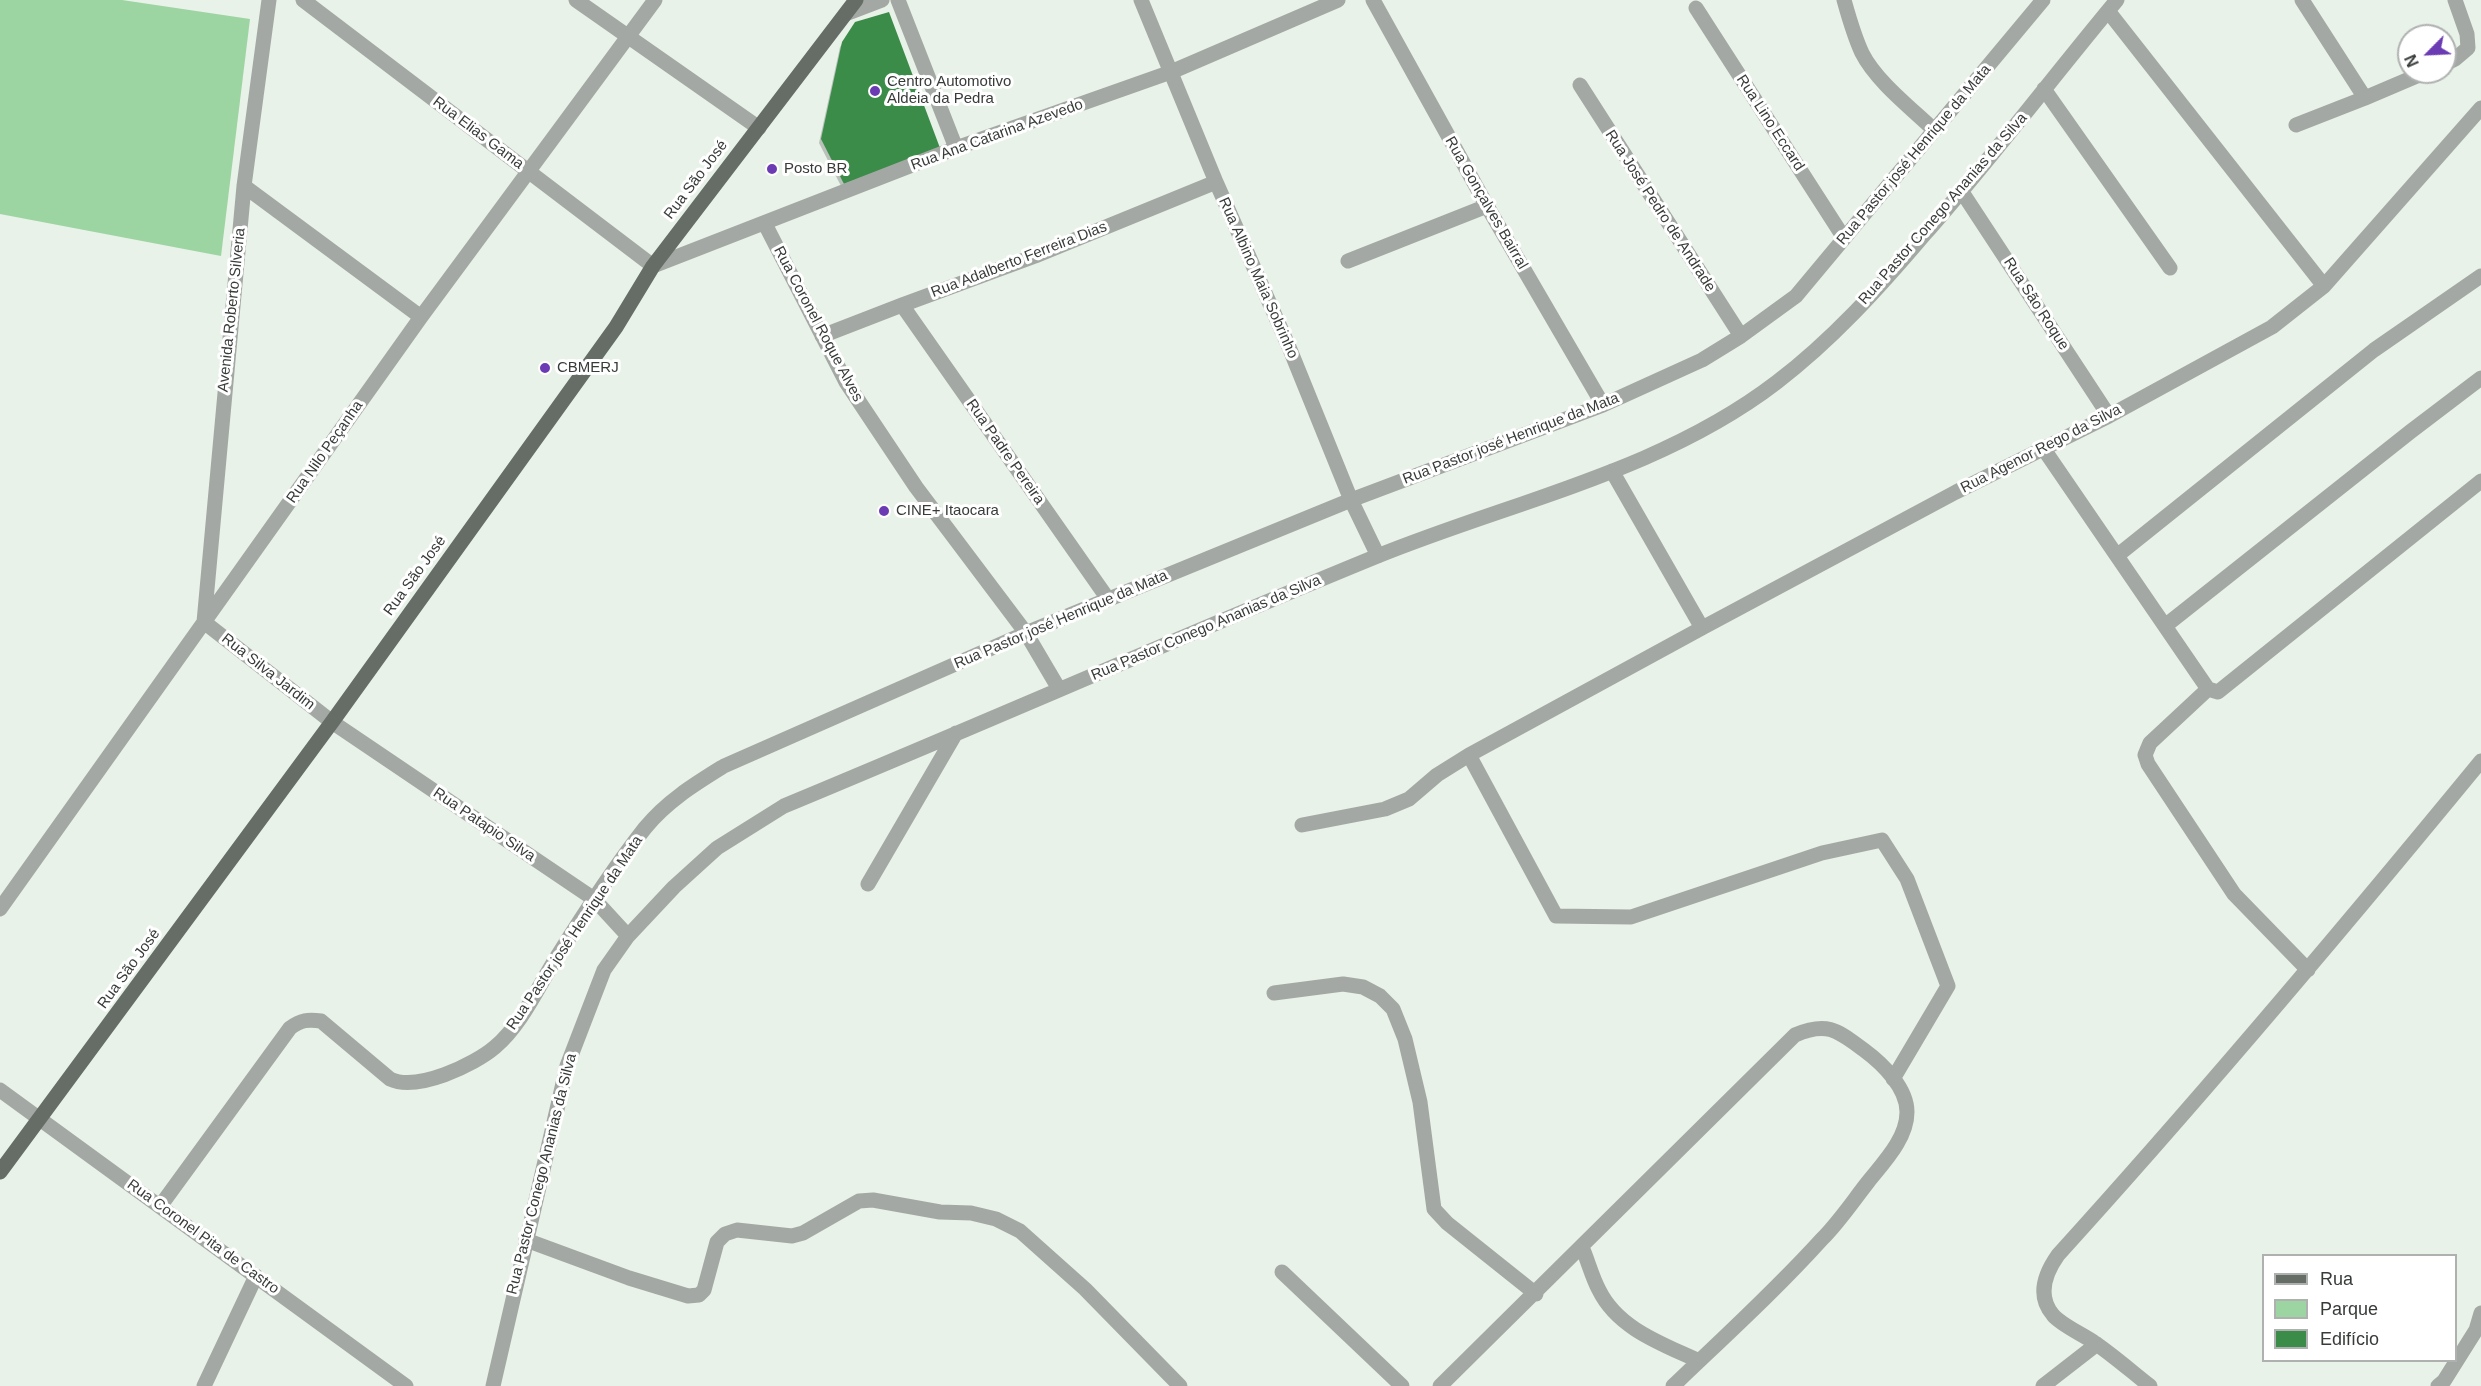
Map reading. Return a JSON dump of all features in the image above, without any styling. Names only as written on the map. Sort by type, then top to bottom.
[{"type":"main road","name":"Rua São José","points":[[0,1172],[332,722],[616,327],[654,266],[852,7]]},
{"type":"street","name":"Avenida Roberto Silveria","points":[[204,622],[244,186],[269,0]]},
{"type":"street","name":"Rua Elias Gama","points":[[303,0],[654,266]]},
{"type":"street","points":[[576,0],[759,128]]},
{"type":"street","name":"Rua Nilo Peçanha","points":[[0,909],[421,317],[655,0]]},
{"type":"street","points":[[852,7],[882,0]]},
{"type":"street","points":[[898,0],[956,148]]},
{"type":"street","name":"Rua Albino Maia Sobrinho","points":[[1141,0],[1216,182],[1378,556]]},
{"type":"street","name":"Rua Ana Catarina Azevedo","points":[[654,266],[956,148],[1171,72],[1338,0]]},
{"type":"street","name":"Rua Gonçalves Bairral","points":[[1373,0],[1487,206],[1603,405]]},
{"type":"street","points":[[1844,0],[1862,54],[1874,72],[1934,130]]},
{"type":"street","name":"Rua Pastor josé Henrique da Mata","points":[[161,1205],[290,1028],[299,1021],[310,1019],[321,1021],[390,1080],[400,1084],[413,1084],[466,1066],[495,1047],[518,1021],[594,899],[646,827],[680,793],[724,766],[1108,599],[1352,500],[1603,405],[1702,360],[1741,336],[1796,296],[2043,0]]},
{"type":"street","points":[[2302,0],[2365,98]]},
{"type":"street","points":[[2456,0],[2467,34],[2468,48],[2457,57]]},
{"type":"street","points":[[2112,6],[2324,286]]},
{"type":"street","name":"Rua Pastor Conego Ananias da Silva","points":[[493,1386],[567,1066],[604,970],[628,936],[674,887],[717,848],[784,806],[1378,556],[1612,471],[1662,449],[1727,415],[1773,385],[1817,350],[1885,281],[1962,192],[2112,6]]},
{"type":"street","name":"Rua Lino Eccard","points":[[1696,8],[1845,238]]},
{"type":"street","points":[[2296,125],[2398,84]]},
{"type":"street","name":"Rua José Pedro de Andrade","points":[[1580,85],[1741,336]]},
{"type":"street","points":[[2044,89],[2170,268]]},
{"type":"street","name":"Rua Agenor Rego da Silva","points":[[1302,825],[1384,809],[1408,799],[1437,775],[1469,755],[1956,492],[2109,416],[2272,327],[2324,286],[2481,108]]},
{"type":"street","name":"Rua Adalberto Ferreira Dias","points":[[822,336],[902,304],[1035,256],[1216,182]]},
{"type":"street","points":[[244,186],[421,317]]},
{"type":"street","name":"Rua São Roque","points":[[1962,192],[2109,416]]},
{"type":"street","points":[[1348,261],[1487,206]]},
{"type":"street","name":"Rua Coronel Roque Alves","points":[[765,224],[846,382],[916,487],[1026,633],[1059,689]]},
{"type":"street","points":[[2118,555],[2374,350],[2481,276]]},
{"type":"street","name":"Rua Padre Pereira","points":[[902,304],[1108,599]]},
{"type":"street","points":[[2165,626],[2481,378]]},
{"type":"street","points":[[2043,448],[2208,689],[2214,692],[2221,690],[2481,481]]},
{"type":"street","points":[[1612,471],[1702,628]]},
{"type":"street","name":"Rua Silva Jardim","points":[[204,622],[332,722]]},
{"type":"street","points":[[2208,689],[2150,743],[2145,755],[2148,764],[2234,894],[2308,970]]},
{"type":"street","name":"Rua Patapio Silva","points":[[332,722],[594,899],[628,936]]},
{"type":"street","points":[[868,884],[956,733]]},
{"type":"street","points":[[1469,755],[1556,916],[1631,917],[1822,853],[1882,840],[1907,879],[1948,986],[1893,1079]]},
{"type":"street","points":[[2150,1386],[2097,1344],[2053,1315],[2043,1286],[2047,1270],[2308,970],[2481,761]]},
{"type":"street","points":[[1274,993],[1343,984],[1363,987],[1380,996],[1394,1009],[1405,1039],[1420,1102],[1434,1209],[1447,1223],[1536,1294]]},
{"type":"street","points":[[1440,1386],[1536,1294],[1795,1035],[1811,1028],[1827,1027],[1834,1030],[1870,1055],[1893,1079],[1905,1099],[1907,1114],[1894,1149],[1823,1239],[1673,1386]]},
{"type":"street","name":"Rua Coronel Pita de Castro","points":[[0,1090],[161,1205],[406,1386]]},
{"type":"street","points":[[526,1240],[629,1278],[688,1296],[699,1295],[704,1290],[717,1242],[725,1234],[737,1230],[792,1236],[803,1233],[859,1201],[873,1200],[940,1212],[971,1213],[996,1219],[1020,1230],[1085,1289],[1180,1386]]},
{"type":"street","points":[[1582,1247],[1599,1291],[1615,1314],[1650,1337],[1699,1361]]},
{"type":"street","points":[[1282,1272],[1402,1386]]},
{"type":"street","points":[[204,1386],[256,1276]]},
{"type":"street","points":[[2457,1360],[2476,1330],[2481,1312]]},
{"type":"street","points":[[2043,1386],[2097,1344]]},
{"type":"street","points":[[2438,1386],[2444,1381],[2456,1362]]},
{"type":"green space","points":[[0,0],[122,0],[250,19],[221,256],[0,214]]},
{"type":"building","name":"Centro Automotivo Aldeia da Pedra","points":[[889,12],[940,148],[844,184],[821,139],[842,42],[855,22]]},
{"type":"place","name":"Centro Automotivo Aldeia da Pedra","points":[[875,91]]},
{"type":"place","name":"Posto BR","points":[[772,169]]},
{"type":"place","name":"CBMERJ","points":[[545,368]]},
{"type":"place","name":"CINE+ Itaocara","points":[[884,511]]}]
